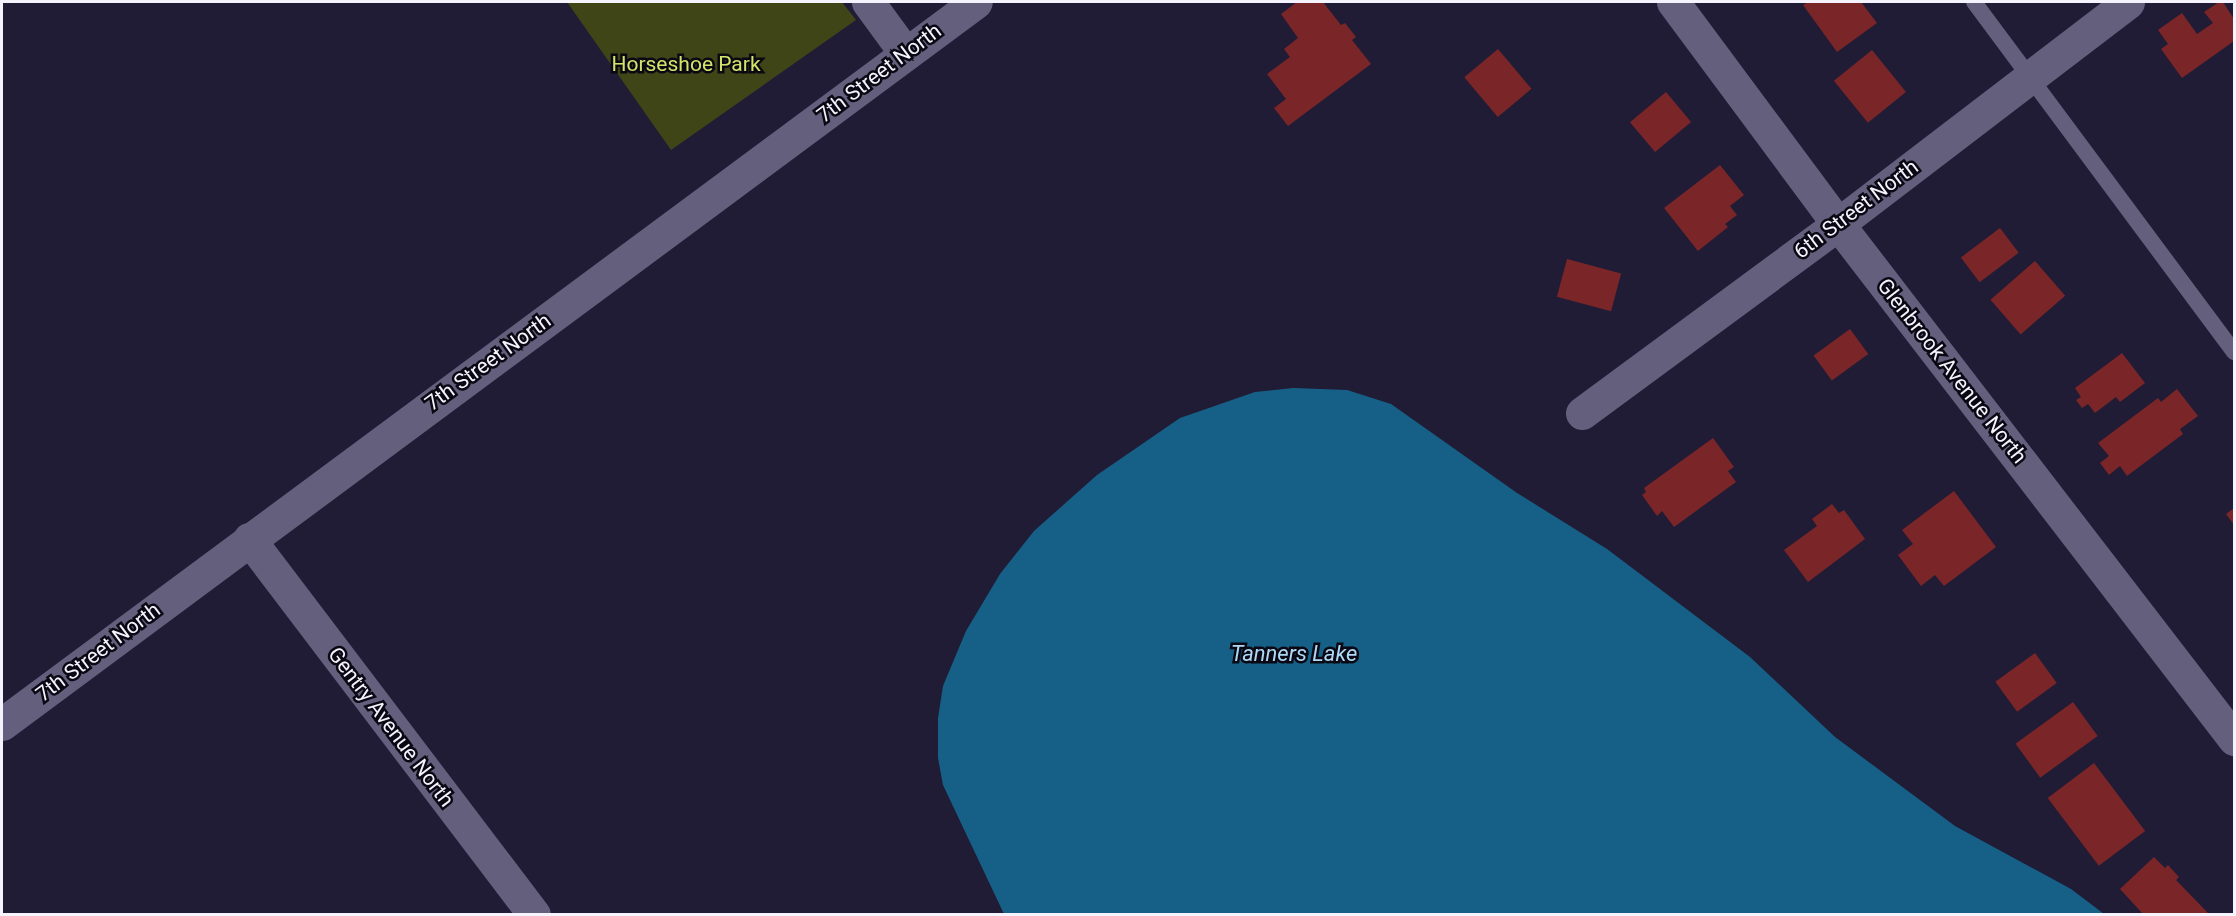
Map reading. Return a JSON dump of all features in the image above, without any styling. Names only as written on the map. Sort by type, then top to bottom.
[{"type":"street","points":[[868,2],[906,54]]},
{"type":"street","name":"7th Street North","points":[[2,724],[976,2]]},
{"type":"street","name":"Glenbrook Avenue North","points":[[1673,2],[1838,224],[2235,739]]},
{"type":"street","name":"6th Street North","points":[[1582,413],[1838,224],[2128,2]]},
{"type":"street","name":"Gentry Avenue North","points":[[249,539],[534,915]]},
{"type":"lane","points":[[1974,2],[2235,352]]},
{"type":"green space","name":"Horseshoe Park","points":[[567,2],[842,2],[856,20],[671,150]]},
{"type":"water","name":"Tanners Lake","points":[[1293,388],[1347,390],[1391,404],[1517,493],[1607,549],[1750,657],[1835,737],[1955,826],[2071,889],[2104,914],[1004,914],[943,785],[938,758],[938,718],[943,686],[966,631],[1000,574],[1034,531],[1097,475],[1180,418],[1255,392]]},
{"type":"building","points":[[1297,2],[1323,2],[1341,25],[1345,23],[1356,37],[1352,40],[1371,64],[1288,126],[1274,108],[1286,99],[1267,74],[1290,57],[1284,49],[1298,38],[1281,14]]},
{"type":"building","points":[[1808,2],[1861,2],[1877,23],[1837,52],[1803,5]]},
{"type":"building","points":[[2219,2],[2223,2],[2234,19],[2234,41],[2182,78],[2161,49],[2168,44],[2158,30],[2182,13],[2197,34],[2213,23],[2204,12]]},
{"type":"building","points":[[1498,49],[1531,89],[1498,117],[1464,77]]},
{"type":"building","points":[[1872,50],[1906,92],[1868,123],[1834,81]]},
{"type":"building","points":[[1666,92],[1691,122],[1655,152],[1630,122]]},
{"type":"building","points":[[1720,165],[1744,195],[1730,206],[1737,215],[1725,224],[1728,227],[1698,251],[1664,208]]},
{"type":"building","points":[[2000,228],[2019,253],[1980,282],[1961,257]]},
{"type":"building","points":[[1567,259],[1621,273],[1611,311],[1557,297]]},
{"type":"building","points":[[2035,261],[2065,296],[2021,334],[1990,300]]},
{"type":"building","points":[[1850,329],[1868,354],[1832,381],[1814,355]]},
{"type":"building","points":[[2122,353],[2145,383],[2120,402],[2116,397],[2095,413],[2088,404],[2082,408],[2076,400],[2081,397],[2075,388]]},
{"type":"building","points":[[2177,389],[2198,416],[2180,429],[2183,434],[2127,476],[2120,466],[2109,475],[2100,463],[2109,456],[2098,443],[2158,398],[2161,402]]},
{"type":"building","points":[[1713,438],[1734,467],[1728,471],[1736,482],[1674,527],[1662,511],[1657,516],[1642,495],[1646,492],[1644,488]]},
{"type":"building","points":[[1954,491],[1996,547],[1944,586],[1935,575],[1921,586],[1898,555],[1913,544],[1902,530]]},
{"type":"building","points":[[1832,504],[1839,513],[1844,510],[1865,539],[1808,582],[1784,550],[1817,526],[1812,519]]},
{"type":"building","points":[[2234,508],[2234,525],[2226,514]]},
{"type":"building","points":[[2035,653],[2057,683],[2017,712],[1995,682]]},
{"type":"building","points":[[2073,702],[2098,736],[2040,778],[2016,744]]},
{"type":"building","points":[[2094,763],[2145,831],[2099,866],[2048,798]]},
{"type":"building","points":[[2154,857],[2165,868],[2168,865],[2179,877],[2176,880],[2209,914],[2143,914],[2120,889]]}]
